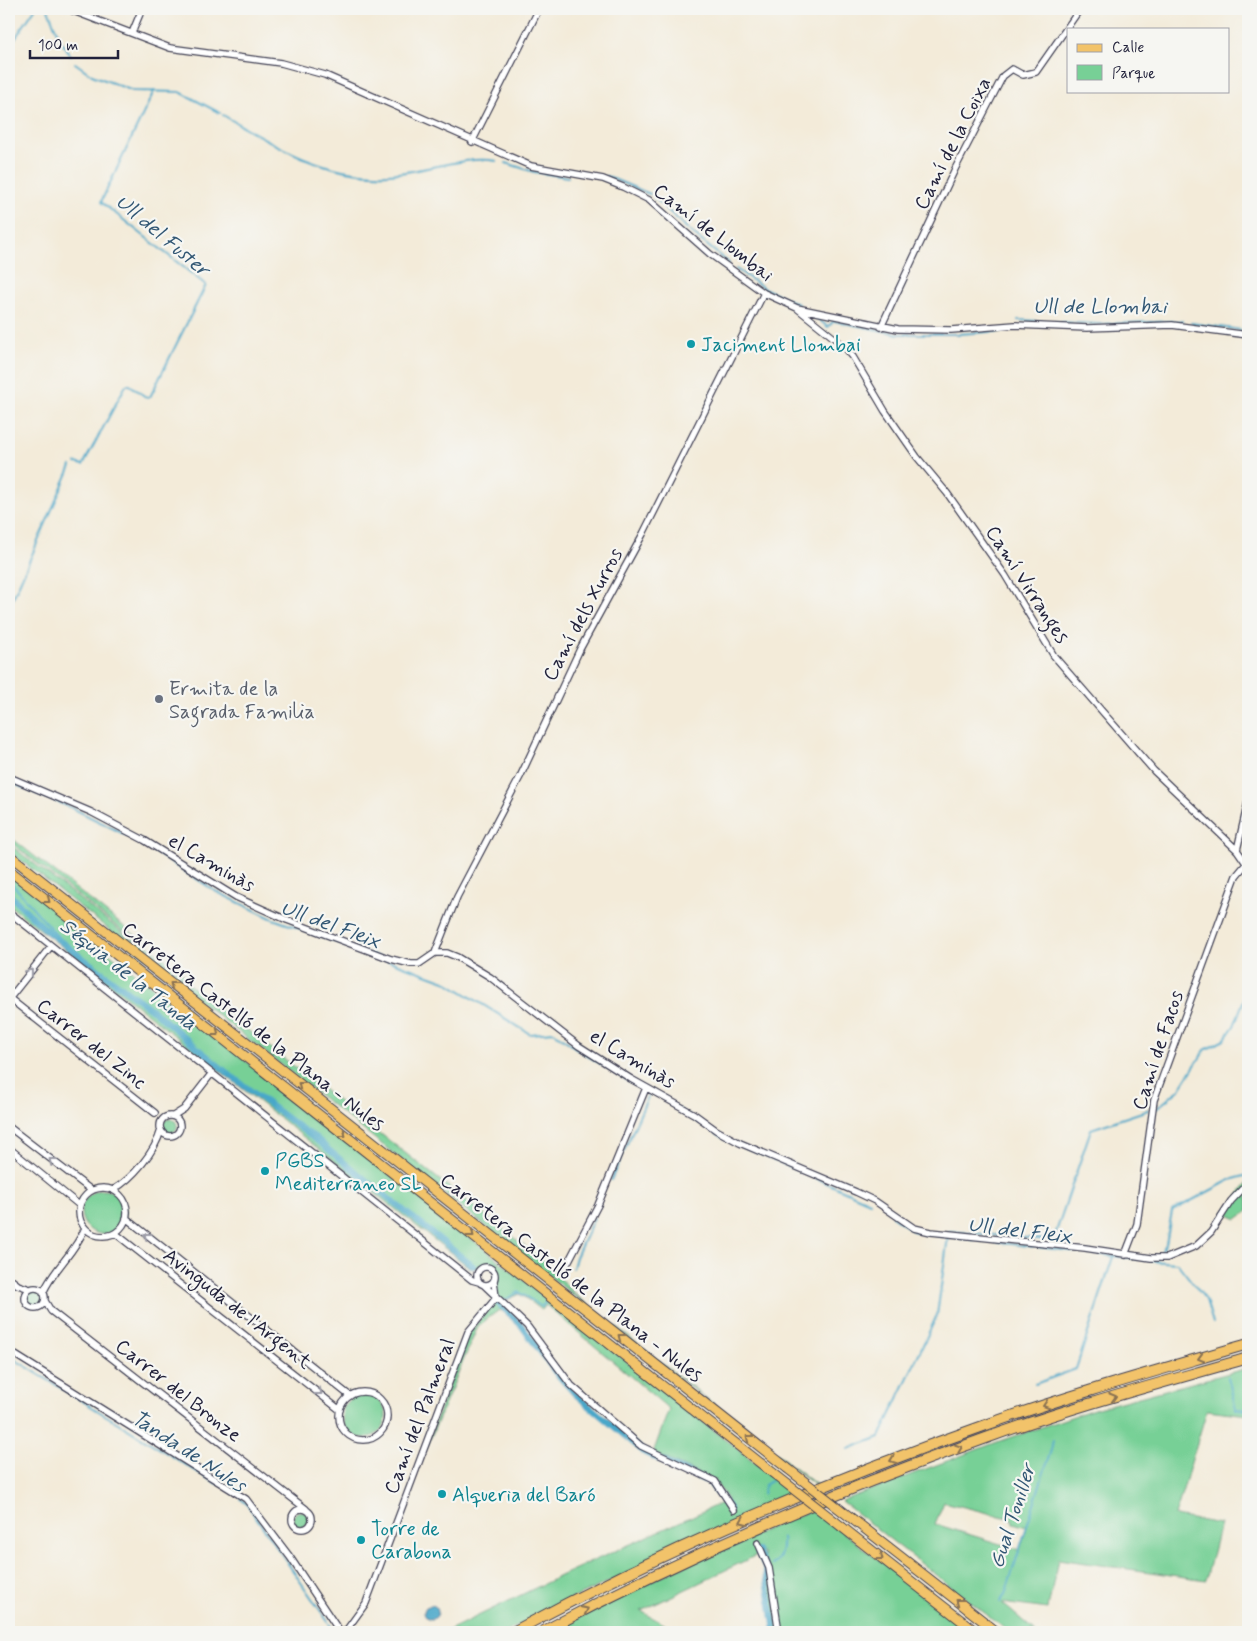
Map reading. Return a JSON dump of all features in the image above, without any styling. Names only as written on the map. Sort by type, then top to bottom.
[{"type":"highway","points":[[513,1632],[712,1534],[874,1467],[986,1425],[1102,1387],[1248,1344]]},
{"type":"highway","points":[[542,1632],[715,1547],[878,1479],[990,1436],[1106,1399],[1248,1358]]},
{"type":"main road","name":"Carretera Castelló de la Plana - Nules","points":[[9,855],[997,1632]]},
{"type":"main road","name":"Carretera Castelló de la Plana - Nules","points":[[9,870],[976,1632]]},
{"type":"street","name":"Camí de Llombai","points":[[68,9],[170,48],[282,63],[324,74],[472,142],[531,166],[603,179],[649,200],[710,254],[764,293],[797,308],[881,327],[927,330],[1014,325],[1088,328],[1172,325],[1248,335]]},
{"type":"street","points":[[132,33],[142,9]]},
{"type":"street","points":[[472,142],[539,9]]},
{"type":"street","name":"Camí de la Coixa","points":[[881,327],[955,169],[1003,76],[1012,69],[1023,75],[1036,72],[1080,9]]},
{"type":"street","name":"Camí dels Xurros","points":[[435,953],[457,897],[520,778],[580,649],[643,534],[764,293]]},
{"type":"street","name":"Camí Virranges","points":[[797,308],[843,345],[853,357],[885,411],[917,457],[947,493],[1005,575],[1054,656],[1154,770],[1236,850],[1247,865]]},
{"type":"street","name":"el Caminàs","points":[[9,777],[90,812],[144,840],[236,897],[287,920],[391,960],[419,964],[435,953],[446,953],[457,957],[490,977],[579,1046],[646,1088],[694,1114],[740,1143],[875,1201],[914,1228],[931,1232],[1125,1255],[1167,1258],[1196,1246],[1211,1232],[1231,1200],[1248,1183]]},
{"type":"street","points":[[1236,850],[1248,802]]},
{"type":"street","name":"Camí de Facos","points":[[1125,1255],[1137,1224],[1154,1100],[1236,876],[1247,865]]},
{"type":"street","points":[[9,912],[459,1269],[482,1284],[527,1326],[571,1385],[641,1446],[715,1481],[734,1510]]},
{"type":"street","points":[[9,999],[51,946]]},
{"type":"street","name":"Carrer del Zinc","points":[[9,999],[155,1113],[165,1117]]},
{"type":"street","points":[[113,1190],[126,1182],[158,1142],[178,1133],[180,1128],[179,1121],[184,1109],[212,1073]]},
{"type":"street","points":[[564,1270],[598,1205],[646,1088]]},
{"type":"street","points":[[158,1142],[165,1117],[173,1116],[184,1109]]},
{"type":"street","name":"Carrer del Zinc","points":[[155,1113],[161,1127]]},
{"type":"street","points":[[173,1116],[179,1121]]},
{"type":"street","points":[[9,1127],[91,1190]]},
{"type":"street","points":[[161,1127],[168,1136]]},
{"type":"street","points":[[9,1148],[79,1205]]},
{"type":"street","points":[[122,1197],[126,1182]]},
{"type":"street","points":[[102,1188],[113,1190],[122,1197],[126,1207],[126,1218],[122,1226],[115,1233],[103,1236],[91,1233],[85,1228],[79,1218],[79,1205],[91,1190],[102,1188]]},
{"type":"street","name":"Avinguda de l'Argent","points":[[126,1218],[350,1396]]},
{"type":"street","points":[[9,1278],[18,1285],[30,1307],[39,1307],[44,1300],[48,1281],[80,1240],[85,1228]]},
{"type":"street","points":[[80,1240],[91,1233]]},
{"type":"street","name":"Avinguda de l'Argent","points":[[115,1233],[340,1410]]},
{"type":"street","points":[[459,1269],[478,1272],[484,1267],[490,1268],[495,1275],[496,1298]]},
{"type":"street","points":[[478,1272],[482,1284]]},
{"type":"street","points":[[482,1284],[494,1280]]},
{"type":"street","points":[[25,1297],[48,1281]]},
{"type":"street","points":[[18,1285],[44,1293]]},
{"type":"street","name":"Camí del Palmeral","points":[[345,1632],[366,1603],[468,1332],[496,1298]]},
{"type":"street","name":"Carrer del Bronze","points":[[44,1300],[51,1311],[306,1510]]},
{"type":"street","name":"Carrer del Bronze","points":[[39,1307],[51,1311]]},
{"type":"street","points":[[9,1351],[246,1499],[290,1557],[340,1632]]},
{"type":"street","points":[[365,1392],[379,1397],[384,1403],[388,1417],[382,1432],[368,1440],[352,1438],[341,1426],[340,1410],[350,1396],[365,1392]]},
{"type":"street","name":"Carrer del Bronze","points":[[286,1496],[294,1512]]},
{"type":"street","points":[[299,1509],[306,1510],[312,1519],[308,1526],[302,1529],[293,1525],[291,1518],[294,1512],[299,1509]]},
{"type":"street","points":[[758,1543],[769,1568],[779,1632]]},
{"type":"green space","points":[[9,836],[188,977],[186,981],[9,841]]},
{"type":"green space","points":[[9,844],[545,1262],[577,1296],[818,1486],[9,851]]},
{"type":"green space","points":[[9,874],[796,1495],[552,1608],[506,1632],[445,1632],[562,1575],[728,1500],[715,1481],[653,1453],[669,1409],[546,1305],[542,1310],[520,1294],[502,1302],[511,1310],[505,1312],[499,1310],[478,1326],[421,1461],[466,1337],[498,1296],[496,1270],[485,1265],[474,1269],[470,1268],[9,905]]},
{"type":"green space","points":[[167,1119],[173,1119],[177,1126],[173,1133],[167,1133],[163,1129],[163,1123]]},
{"type":"green space","points":[[1248,1183],[1248,1211],[1237,1219],[1224,1213]]},
{"type":"green space","points":[[103,1190],[115,1194],[121,1200],[125,1212],[121,1224],[115,1230],[103,1234],[91,1230],[85,1224],[81,1212],[85,1200],[91,1194]]},
{"type":"green space","points":[[32,1291],[38,1291],[42,1298],[38,1305],[32,1305],[28,1301],[28,1295]]},
{"type":"green space","points":[[1248,1368],[1248,1415],[1207,1410],[1175,1516],[1220,1524],[1206,1580],[1058,1559],[1048,1609],[1002,1603],[1036,1632],[1009,1632],[841,1501],[992,1444],[1094,1409]],"holes":[[[944,1502],[1012,1519],[1013,1523],[1027,1527],[1020,1550],[935,1524]]]},
{"type":"green space","points":[[360,1394],[368,1394],[380,1400],[386,1416],[380,1432],[368,1438],[360,1438],[348,1432],[342,1420],[342,1412],[348,1400]]},
{"type":"green space","points":[[813,1509],[971,1632],[774,1632],[777,1627],[763,1552],[641,1611],[678,1632],[550,1632],[666,1574]]},
{"type":"green space","points":[[301,1511],[309,1519],[301,1527],[293,1519]]},
{"type":"water","points":[[428,1605],[434,1605],[438,1612],[434,1619],[428,1619],[424,1615],[424,1609]]},
{"type":"waterway","name":"Ull de Llombai","points":[[9,47],[35,9]]},
{"type":"waterway","name":"Ull de Llombai","points":[[48,9],[60,40],[71,56]]},
{"type":"waterway","name":"Ull de Llombai","points":[[75,63],[92,75],[133,91],[180,92],[220,113]]},
{"type":"waterway","name":"Ull del Fuster","points":[[76,463],[83,465],[126,385],[130,385],[147,398],[150,397],[206,285],[101,202],[154,91]]},
{"type":"waterway","name":"Ull de Llombai","points":[[223,115],[281,148],[301,157],[322,165],[365,174],[401,173],[470,160],[497,161]]},
{"type":"waterway","name":"Ull de Llombai","points":[[506,163],[534,172],[568,177]]},
{"type":"waterway","name":"Ull de Llombai","points":[[606,176],[650,194]]},
{"type":"waterway","name":"Ull de Llombai","points":[[654,197],[692,233],[729,263]]},
{"type":"waterway","name":"Ull de Llombai","points":[[736,269],[764,288],[798,304]]},
{"type":"waterway","name":"Ull de Llombai","points":[[814,316],[828,327],[834,321],[899,334],[958,334],[1002,331]]},
{"type":"waterway","name":"Ull de Llombai","points":[[1018,320],[1098,324],[1182,321]]},
{"type":"waterway","name":"Ull de Llombai","points":[[1191,323],[1248,331]]},
{"type":"waterway","name":"Ull del Fuster","points":[[9,607],[71,466]]},
{"type":"waterway","name":"Ull del Fleix","points":[[9,782],[72,808],[136,840],[215,891],[273,919],[445,981],[530,1034],[554,1032],[580,1051],[641,1089]]},
{"type":"waterway","name":"Séquia de la Tanda","points":[[9,880],[58,937],[158,1012],[211,1058],[286,1117],[317,1136],[348,1166],[476,1267]]},
{"type":"waterway","name":"Séquia de la Tanda","points":[[9,894],[49,933],[151,1009],[231,1076]]},
{"type":"waterway","name":"Séquia de la Tanda","points":[[9,896],[25,912]]},
{"type":"waterway","points":[[1156,1109],[1179,1090],[1205,1050],[1224,1040],[1234,1026],[1248,989]]},
{"type":"waterway","name":"Séquia de la Tanda","points":[[234,1078],[320,1143],[473,1266]]},
{"type":"waterway","points":[[611,1180],[650,1092]]},
{"type":"waterway","name":"Ull del Fleix","points":[[669,1103],[723,1138],[802,1172]]},
{"type":"waterway","points":[[949,1231],[1049,1240],[1054,1238],[1091,1129],[1148,1110]]},
{"type":"waterway","points":[[1160,1254],[1166,1244],[1172,1211],[1230,1180],[1248,1175]]},
{"type":"waterway","name":"Ull del Fleix","points":[[815,1178],[870,1202]]},
{"type":"waterway","name":"Ull del Fleix","points":[[892,1216],[913,1231],[930,1234]]},
{"type":"waterway","points":[[573,1268],[594,1218]]},
{"type":"waterway","name":"Ull del Fleix","points":[[934,1235],[1156,1261]]},
{"type":"waterway","points":[[848,1449],[880,1437],[937,1315],[948,1237]]},
{"type":"waterway","name":"Gual Toniller","points":[[1035,1384],[1076,1369],[1113,1257]]},
{"type":"waterway","points":[[1151,1261],[1177,1263],[1206,1300],[1213,1323]]},
{"type":"waterway","points":[[505,1300],[519,1292],[542,1307],[546,1301]]},
{"type":"waterway","name":"Séquia de la Tanda","points":[[496,1301],[521,1325],[555,1372],[575,1394],[645,1453],[709,1482],[729,1508]]},
{"type":"waterway","name":"Tanda de Nules","points":[[9,1356],[217,1484]]},
{"type":"waterway","points":[[1228,1377],[1236,1409],[1248,1410]]},
{"type":"waterway","name":"Gual Toniller","points":[[1000,1602],[1005,1595],[1053,1440]]},
{"type":"waterway","points":[[763,1494],[765,1485],[771,1481]]},
{"type":"waterway","name":"Tanda de Nules","points":[[241,1499],[247,1504],[335,1632]]},
{"type":"waterway","points":[[772,1565],[778,1560],[782,1549],[782,1538]]},
{"type":"waterway","name":"Séquia de la Tanda","points":[[758,1551],[765,1567],[775,1632]]},
{"type":"place","name":"Jaciment Llombai","points":[[691,344]]},
{"type":"place","name":"Ermita de la Sagrada Familia","points":[[159,699]]},
{"type":"place","name":"PGBS Mediterraneo SL","points":[[265,1171]]},
{"type":"place","name":"Alqueria del Baró","points":[[442,1494]]},
{"type":"place","name":"Torre de Carabona","points":[[361,1540]]}]
